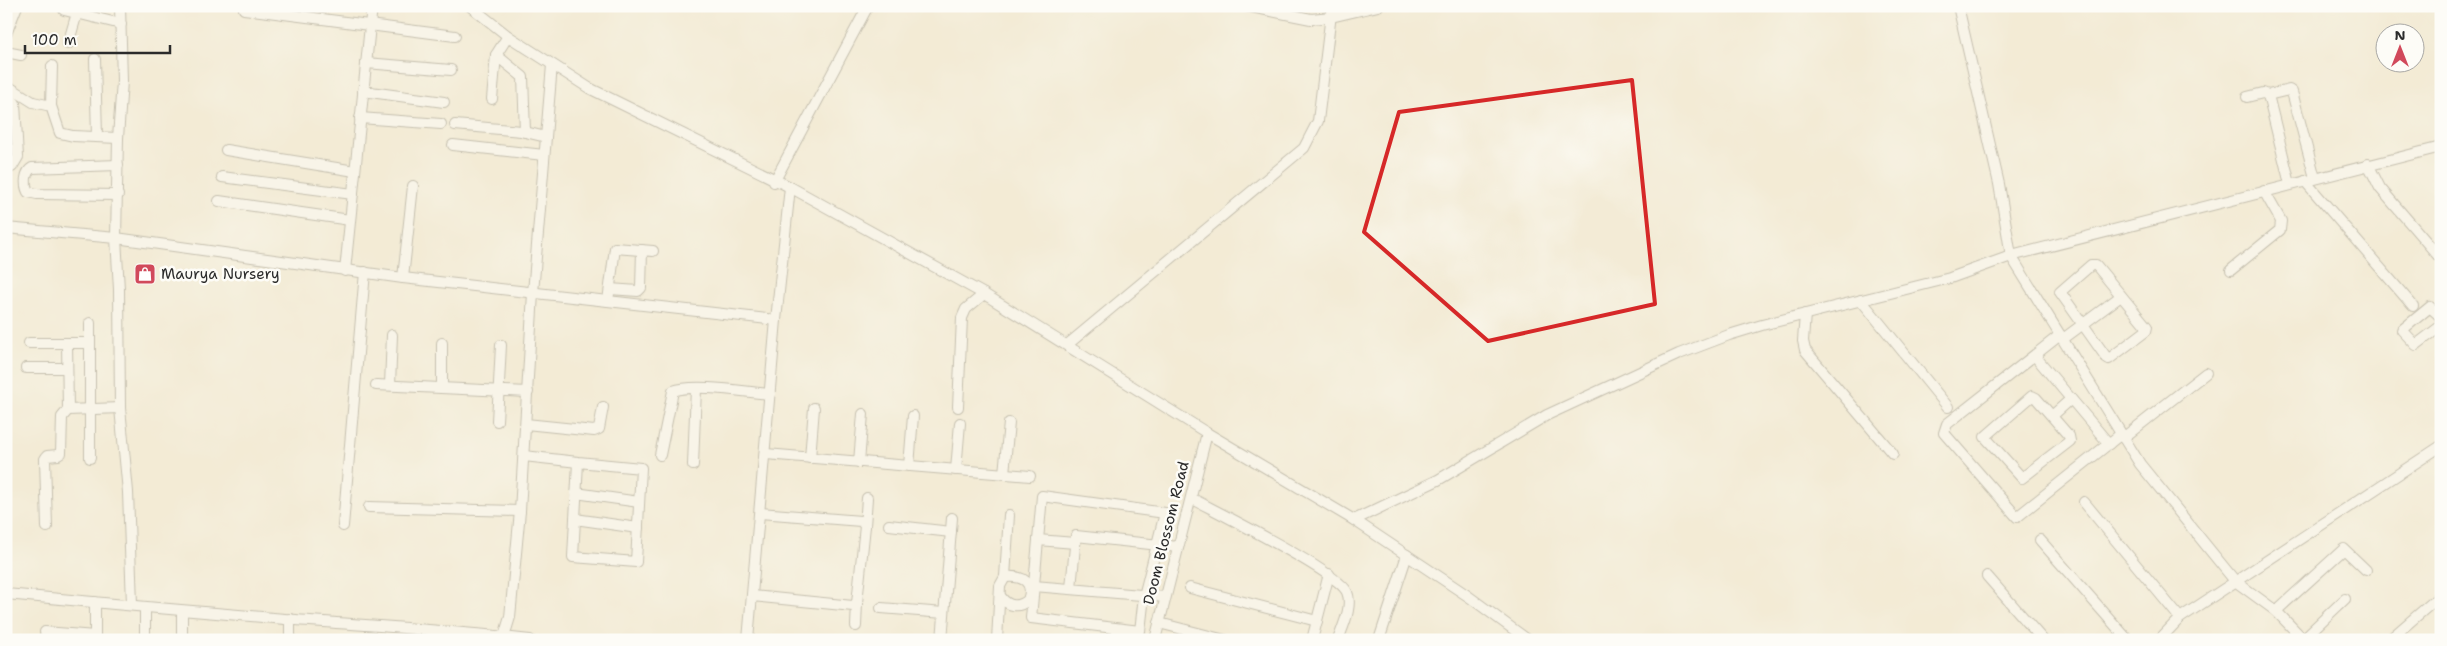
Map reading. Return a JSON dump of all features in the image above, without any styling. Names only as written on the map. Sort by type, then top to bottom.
[{"type":"street","points":[[6,34],[17,6]]},
{"type":"street","points":[[120,6],[122,81],[118,138],[116,238],[119,289],[120,408],[128,492],[132,604]]},
{"type":"street","points":[[345,270],[372,6]]},
{"type":"street","points":[[470,6],[508,36],[589,88],[774,182],[790,188],[984,294],[1207,433],[1354,520],[1528,640]]},
{"type":"street","points":[[774,182],[868,6]]},
{"type":"street","points":[[1246,6],[1300,18],[1331,17],[1378,6]]},
{"type":"street","points":[[1068,345],[1304,148],[1318,121],[1332,6]]},
{"type":"street","points":[[1958,6],[1999,184],[2011,256],[2140,464],[2235,581],[2276,611],[2303,639],[2345,599]]},
{"type":"street","points":[[244,9],[456,36]]},
{"type":"street","points":[[64,10],[121,24]]},
{"type":"street","points":[[68,44],[77,13]]},
{"type":"street","points":[[492,99],[496,56],[508,36]]},
{"type":"street","points":[[6,52],[21,55]]},
{"type":"street","points":[[496,56],[523,77],[525,132]]},
{"type":"street","points":[[96,58],[97,137]]},
{"type":"street","points":[[366,63],[451,70]]},
{"type":"street","points":[[503,638],[510,617],[520,511],[533,293],[552,65]]},
{"type":"street","points":[[52,66],[51,106],[60,133],[73,136],[118,138]]},
{"type":"street","points":[[6,85],[33,102],[51,106]]},
{"type":"street","points":[[2247,97],[2289,90],[2292,92],[2310,179],[2413,306]]},
{"type":"street","points":[[363,91],[444,102]]},
{"type":"street","points":[[2268,95],[2290,184]]},
{"type":"street","points":[[6,97],[11,98],[14,103],[11,132],[18,157],[12,166],[6,167]]},
{"type":"street","points":[[360,118],[441,124]]},
{"type":"street","points":[[456,125],[525,132],[546,137]]},
{"type":"street","points":[[453,145],[544,155]]},
{"type":"street","points":[[1354,520],[1438,480],[1547,415],[1679,354],[1729,335],[1950,278],[2011,256],[2441,147]]},
{"type":"street","points":[[226,150],[355,171]]},
{"type":"street","points":[[2368,164],[2380,188],[2441,259]]},
{"type":"street","points":[[118,165],[32,168],[26,174],[26,188],[28,192],[37,194],[118,195]]},
{"type":"street","points":[[222,178],[353,194]]},
{"type":"street","points":[[403,278],[413,186]]},
{"type":"street","points":[[748,640],[766,454],[776,320],[790,188]]},
{"type":"street","points":[[2231,270],[2280,230],[2282,226],[2264,191]]},
{"type":"street","points":[[219,201],[350,220]]},
{"type":"street","points":[[6,228],[116,238],[403,278],[776,320]]},
{"type":"street","points":[[608,301],[615,248],[648,250],[641,288],[638,291],[610,289]]},
{"type":"street","points":[[2091,265],[2096,265],[2147,329],[2111,358],[2106,357],[2083,325],[2060,292],[2091,265]]},
{"type":"street","points":[[343,526],[365,272]]},
{"type":"street","points":[[958,407],[962,318],[966,309],[984,294]]},
{"type":"street","points":[[2122,296],[2083,325],[2061,337],[2035,356],[1947,424],[1944,433],[1950,441],[2017,517],[2108,444],[2122,436],[2206,373]]},
{"type":"street","points":[[1861,300],[1948,407]]},
{"type":"street","points":[[2439,332],[2416,345],[2402,330],[2430,307],[2441,317]]},
{"type":"street","points":[[1805,314],[1803,341],[1805,350],[1893,454]]},
{"type":"street","points":[[90,323],[90,458]]},
{"type":"street","points":[[390,386],[392,335]]},
{"type":"street","points":[[29,343],[90,343]]},
{"type":"street","points":[[47,527],[45,459],[47,456],[61,453],[62,417],[68,410],[66,343]]},
{"type":"street","points":[[442,343],[442,388]]},
{"type":"street","points":[[497,421],[501,344]]},
{"type":"street","points":[[2035,356],[2108,444]]},
{"type":"street","points":[[26,368],[67,368]]},
{"type":"street","points":[[376,385],[528,392]]},
{"type":"street","points":[[660,455],[674,391],[680,388],[696,388],[770,394]]},
{"type":"street","points":[[693,465],[696,388]]},
{"type":"street","points":[[2032,396],[2052,416],[2069,436],[2070,441],[2022,478],[1986,439],[1988,432],[2032,396]]},
{"type":"street","points":[[2052,416],[2071,399]]},
{"type":"street","points":[[526,424],[594,431],[599,429],[601,424],[603,407]]},
{"type":"street","points":[[68,410],[120,408]]},
{"type":"street","points":[[810,458],[814,408]]},
{"type":"street","points":[[859,462],[863,414]]},
{"type":"street","points":[[908,466],[912,416]]},
{"type":"street","points":[[1004,474],[1009,422]]},
{"type":"street","points":[[956,470],[960,423]]},
{"type":"street","name":"Doom Blossom Road","points":[[1155,640],[1207,433]]},
{"type":"street","points":[[2158,640],[2180,618],[2441,446]]},
{"type":"street","points":[[766,454],[1030,476]]},
{"type":"street","points":[[524,456],[641,468],[636,562],[573,557],[578,462]]},
{"type":"street","points":[[576,493],[639,502]]},
{"type":"street","points":[[1042,496],[1165,513],[1144,596],[1140,631],[1031,618],[1038,540],[1042,496]]},
{"type":"street","points":[[856,626],[867,498]]},
{"type":"street","points":[[1190,498],[1329,574],[1342,584],[1348,594],[1348,611],[1338,640]]},
{"type":"street","points":[[2084,502],[2180,618]]},
{"type":"street","points":[[369,507],[520,511]]},
{"type":"street","points":[[760,513],[861,521],[865,526]]},
{"type":"street","points":[[997,640],[1001,597],[1000,586],[1005,577],[1009,515]]},
{"type":"street","points":[[942,640],[952,518]]},
{"type":"street","points":[[575,519],[638,528]]},
{"type":"street","points":[[889,525],[951,532]]},
{"type":"street","points":[[1071,588],[1076,536],[1178,547]]},
{"type":"street","points":[[1038,540],[1075,544]]},
{"type":"street","points":[[2040,540],[2128,640]]},
{"type":"street","points":[[2276,611],[2344,549],[2366,570]]},
{"type":"street","points":[[1379,640],[1407,555]]},
{"type":"street","points":[[1312,640],[1329,574]]},
{"type":"street","points":[[1001,597],[1008,604],[1018,606],[1028,600],[1030,595],[1031,589],[1025,580],[1015,576],[1005,577]]},
{"type":"street","points":[[1987,576],[2043,640]]},
{"type":"street","points":[[1034,586],[1166,597]]},
{"type":"street","points":[[1190,588],[1317,621]]},
{"type":"street","points":[[6,594],[132,604],[182,611],[530,640]]},
{"type":"street","points":[[2389,640],[2441,595]]},
{"type":"street","points":[[752,596],[853,606],[857,603]]},
{"type":"street","points":[[45,632],[95,638],[95,602]]},
{"type":"street","points":[[145,607],[145,640]]},
{"type":"street","points":[[881,608],[944,613]]},
{"type":"street","points":[[182,611],[182,640]]},
{"type":"street","points":[[510,617],[514,639]]},
{"type":"street","points":[[290,619],[290,640]]},
{"type":"street","points":[[1159,623],[1224,640]]},
{"type":"highlighted area","points":[[1632,80],[1655,304],[1488,341],[1364,232],[1399,112]]},
{"type":"place","name":"Maurya Nursery","points":[[145,274]]}]
